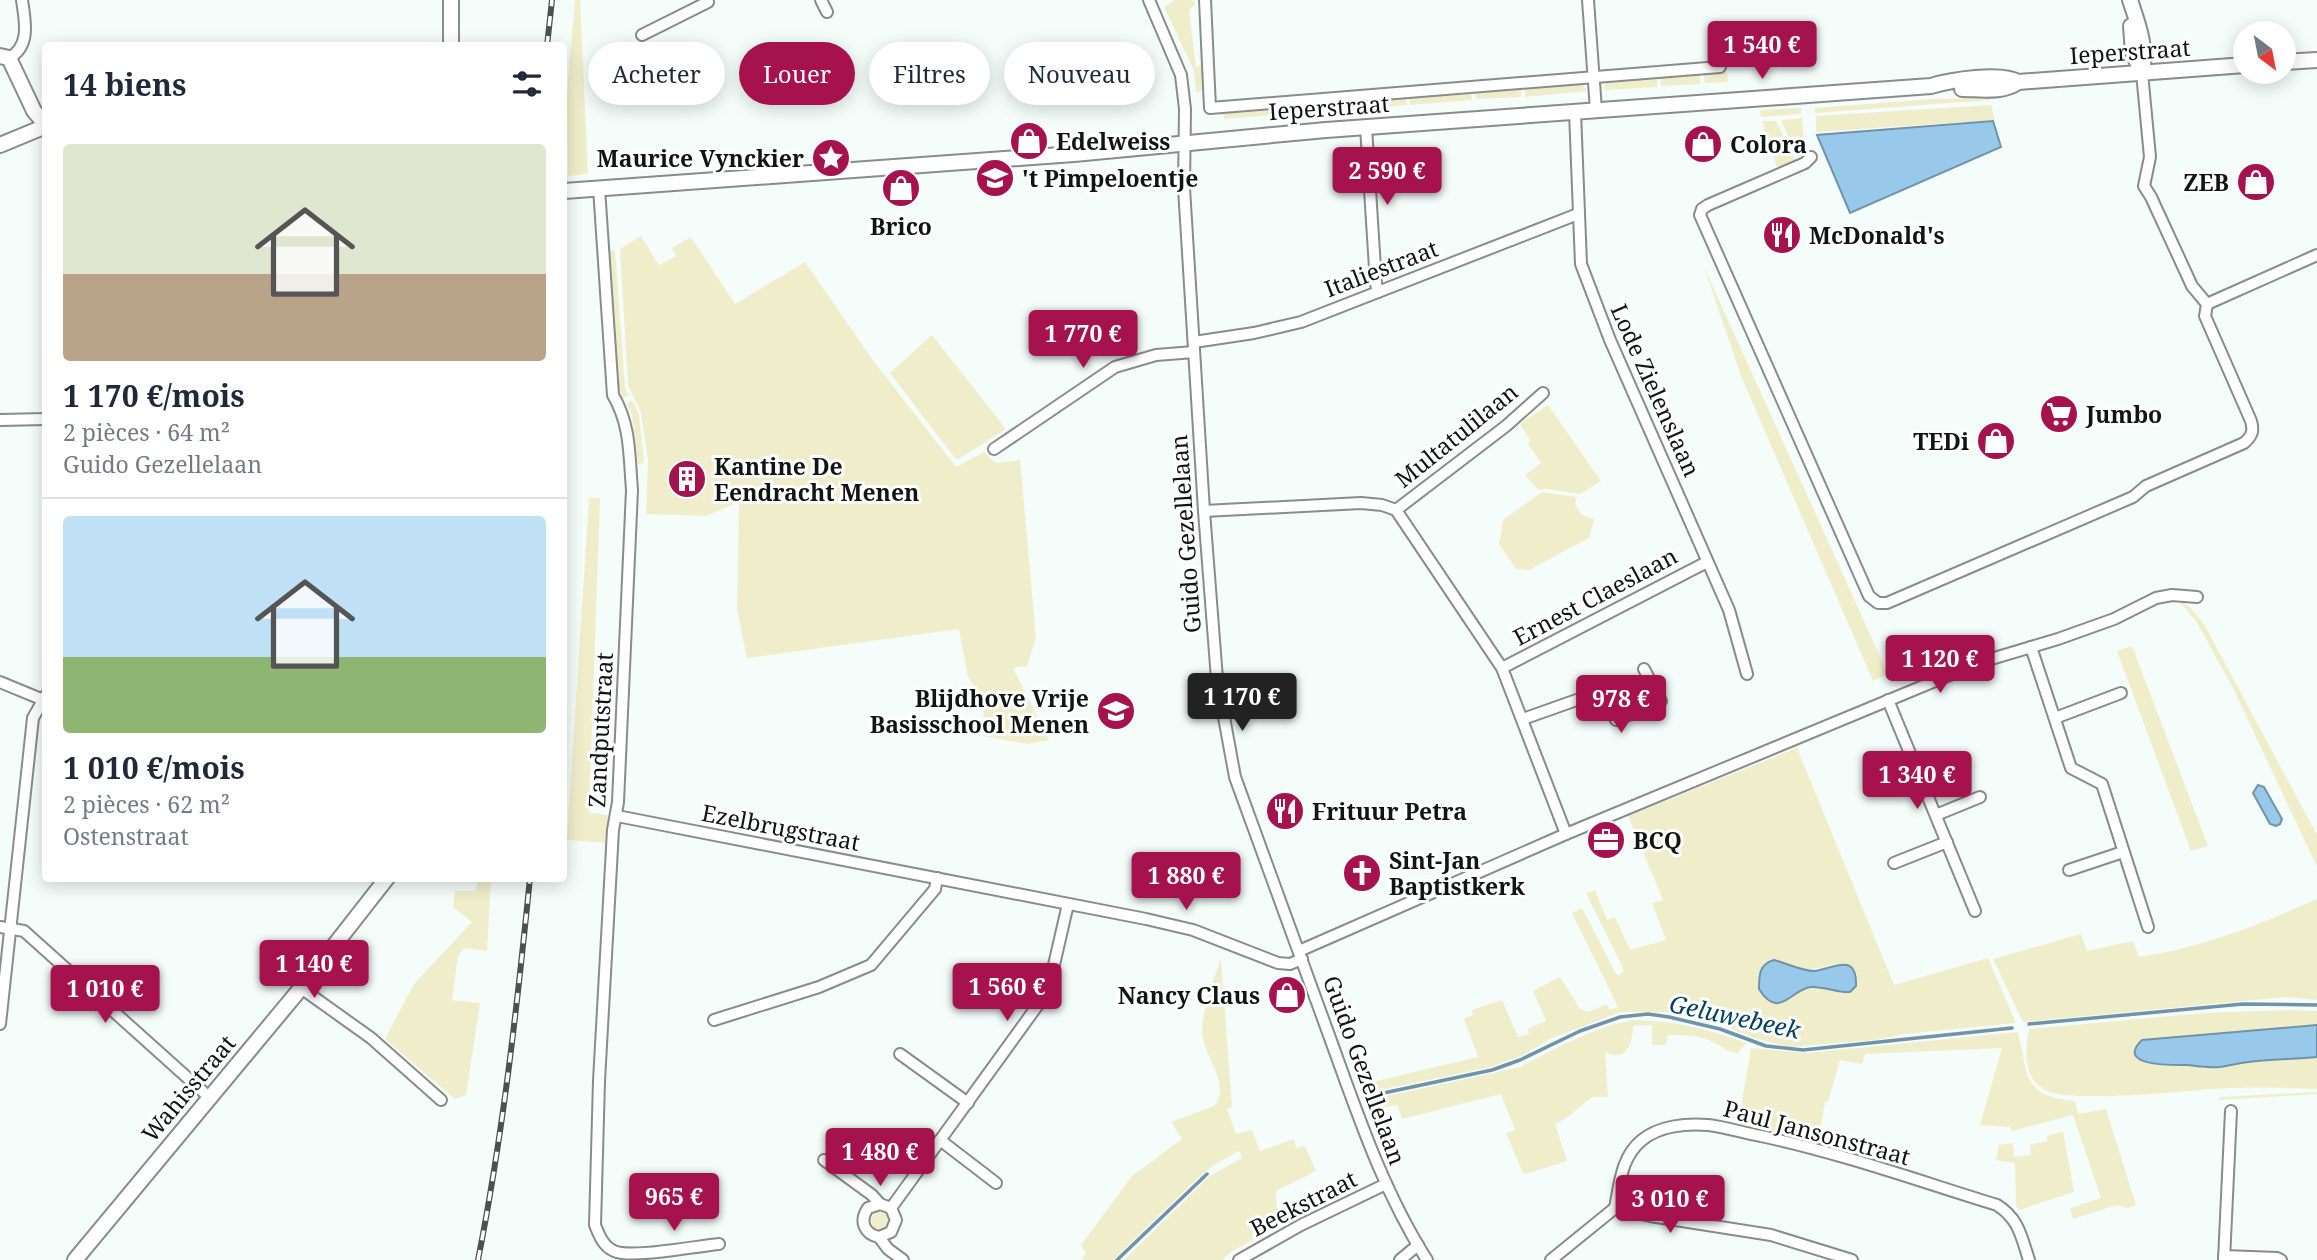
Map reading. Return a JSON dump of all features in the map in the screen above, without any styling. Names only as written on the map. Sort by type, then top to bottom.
[{"type":"street","points":[[22,0],[26,30],[22,46],[4,57],[42,120]]},
{"type":"street","points":[[451,42],[452,0]]},
{"type":"street","points":[[642,35],[708,2],[706,0]]},
{"type":"street","points":[[821,0],[827,12]]},
{"type":"street","name":"Guido Gezellelaan","points":[[1149,0],[1181,75],[1185,109],[1184,200],[1204,511],[1217,679],[1226,739],[1235,777],[1385,1184],[1427,1260]]},
{"type":"street","name":"Ieperstraat","points":[[1205,0],[1210,108],[1720,67]]},
{"type":"street","points":[[1588,0],[1596,110]]},
{"type":"street","points":[[2129,0],[2133,52],[2144,79],[2150,157],[2144,186],[2192,286],[2207,303]]},
{"type":"street","points":[[2296,61],[2317,60]]},
{"type":"street","name":"Ieperstraat","points":[[567,191],[1185,144],[1226,138],[1366,127],[1931,86],[1998,77],[2012,78],[2018,82],[2144,79],[2233,67]]},
{"type":"street","name":"Lode Zielenslaan","points":[[1575,112],[1581,264],[1591,293],[1728,610],[1747,674]]},
{"type":"street","points":[[0,145],[42,127]]},
{"type":"street","points":[[1366,127],[1378,292]]},
{"type":"street","points":[[1811,157],[1805,163],[1708,205],[1702,209],[1700,215],[1869,596],[1878,603],[1887,603],[2133,497],[2146,486],[2244,443],[2252,436],[2251,421],[2205,316],[2207,303]]},
{"type":"street","name":"Zandputstraat","points":[[599,188],[613,395],[624,414],[632,490],[617,816],[613,830],[599,1068],[595,1225],[607,1247],[616,1253],[633,1257],[719,1244]]},
{"type":"street","name":"Italiestraat","points":[[994,449],[1115,367],[1301,321],[1578,214]]},
{"type":"street","points":[[2207,303],[2317,255]]},
{"type":"street","name":"Multatulilaan","points":[[1396,510],[1506,426],[1543,393]]},
{"type":"street","points":[[0,420],[42,419]]},
{"type":"street","points":[[1204,511],[1361,503],[1382,505],[1396,510],[1502,668],[1566,834]]},
{"type":"street","name":"Ernest Claeslaan","points":[[1502,668],[1707,562]]},
{"type":"street","points":[[1300,955],[1566,834],[1981,662],[2114,619],[2156,598],[2172,595],[2197,597]]},
{"type":"street","points":[[2031,647],[2071,768],[2102,784],[2148,927]]},
{"type":"street","points":[[1523,719],[1602,691],[1616,720],[1661,701],[1644,669]]},
{"type":"street","points":[[0,682],[42,698]]},
{"type":"street","points":[[2055,718],[2121,693]]},
{"type":"street","points":[[1888,700],[1975,911]]},
{"type":"street","points":[[0,1024],[5,929],[33,718],[42,704]]},
{"type":"street","points":[[1936,815],[1980,797]]},
{"type":"street","name":"Ezelbrugstraat","points":[[617,816],[1193,930],[1278,963],[1290,964],[1300,955]]},
{"type":"street","points":[[1894,863],[1947,842]]},
{"type":"street","points":[[2069,870],[2123,852]]},
{"type":"street","points":[[714,1020],[819,987],[871,965],[935,889],[937,878]]},
{"type":"street","name":"Wahisstraat","points":[[75,1260],[302,988],[384,882]]},
{"type":"street","points":[[903,1260],[888,1249],[879,1237],[868,1232],[863,1220],[868,1208],[886,1206],[968,1103],[1048,991],[1068,904]]},
{"type":"street","points":[[5,929],[24,931],[210,1098]]},
{"type":"street","points":[[302,988],[371,1038],[441,1100]]},
{"type":"street","points":[[900,1054],[968,1103]]},
{"type":"street","points":[[2231,1111],[2224,1258],[2281,1260]]},
{"type":"street","name":"Paul Jansonstraat","points":[[1615,1208],[1628,1153],[1657,1131],[1680,1125],[1708,1125],[1795,1143],[1997,1205],[2011,1214],[2029,1260]]},
{"type":"street","points":[[940,1140],[996,1183]]},
{"type":"street","points":[[824,1160],[895,1214],[895,1227],[886,1236],[879,1237]]},
{"type":"street","name":"Beekstraat","points":[[1239,1260],[1301,1225],[1385,1184]]},
{"type":"street","points":[[1551,1260],[1615,1208],[1771,1235],[1852,1260]]},
{"type":"street","points":[[1400,1260],[1418,1245]]},
{"type":"shaded area","points":[[575,0],[580,0],[588,174],[568,176],[567,95]]},
{"type":"shaded area","points":[[1175,0],[1192,0],[1196,3],[1189,10],[1196,68],[1204,63],[1205,91],[1196,92],[1194,70],[1164,7]]},
{"type":"shaded area","points":[[1727,72],[1728,82],[1705,83],[1704,74]]},
{"type":"shaded area","points":[[1700,75],[1700,84],[1661,86],[1660,77]]},
{"type":"shaded area","points":[[1657,77],[1657,87],[1605,90],[1604,85],[1608,81]]},
{"type":"shaded area","points":[[1581,83],[1587,91],[1525,97],[1525,87]]},
{"type":"shaded area","points":[[1521,88],[1521,97],[1476,99],[1476,91]]},
{"type":"shaded area","points":[[1471,91],[1472,100],[1410,105],[1410,96]]},
{"type":"shaded area","points":[[1406,96],[1407,105],[1350,109],[1350,100]]},
{"type":"shaded area","points":[[1932,99],[1990,100],[1815,113],[1815,108]]},
{"type":"shaded area","points":[[1347,101],[1347,109],[1224,119],[1223,110]]},
{"type":"shaded area","points":[[1991,105],[1995,120],[1816,132],[1816,116]]},
{"type":"shaded area","points":[[1801,108],[1801,114],[1761,117],[1760,110]]},
{"type":"shaded area","points":[[1802,118],[1804,144],[1798,158],[1781,120]]},
{"type":"shaded area","points":[[1762,121],[1776,121],[1796,161],[1777,168]]},
{"type":"shaded area","points":[[641,236],[659,265],[676,256],[672,248],[691,237],[735,304],[805,262],[875,363],[956,467],[984,452],[996,463],[1020,460],[1036,638],[1027,666],[1013,668],[1049,740],[1027,744],[983,736],[984,703],[968,677],[959,629],[747,658],[737,609],[739,502],[706,516],[646,514],[648,461],[641,413],[628,385],[620,249]]},
{"type":"shaded area","points":[[615,250],[625,388],[628,395],[623,399],[618,385],[609,251]]},
{"type":"shaded area","points":[[1704,267],[1888,674],[1873,681],[1741,376]]},
{"type":"shaded area","points":[[932,335],[1006,429],[959,459],[955,458],[890,373]]},
{"type":"shaded area","points":[[632,400],[639,414],[644,463],[638,464],[632,415],[627,404]]},
{"type":"shaded area","points":[[1548,405],[1601,481],[1580,494],[1538,490],[1525,475],[1541,463],[1528,444],[1531,441],[1520,424]]},
{"type":"shaded area","points":[[1542,492],[1577,497],[1575,504],[1582,515],[1594,519],[1589,538],[1529,570],[1516,569],[1499,544],[1503,520]]},
{"type":"shaded area","points":[[589,498],[600,498],[589,812],[610,816],[608,843],[567,840]]},
{"type":"shaded area","points":[[2177,599],[2190,607],[2204,624],[2317,835],[2317,867],[2233,688],[2196,621]]},
{"type":"shaded area","points":[[2132,646],[2208,846],[2191,851],[2117,651]]},
{"type":"shaded area","points":[[1797,748],[1894,985],[1988,958],[2016,1023],[1905,1034],[1876,1040],[1790,1047],[1754,1038],[1693,1016],[1669,1012],[1621,1012],[1552,1038],[1523,1055],[1491,1067],[1375,1091],[1372,1082],[1478,1057],[1464,1019],[1473,1015],[1472,1010],[1502,1000],[1518,1037],[1529,1034],[1528,1029],[1546,1021],[1533,991],[1560,977],[1580,1009],[1589,1012],[1606,1004],[1610,1010],[1618,1007],[1572,913],[1582,908],[1616,974],[1620,975],[1623,971],[1622,966],[1586,893],[1595,890],[1607,920],[1615,917],[1630,950],[1666,940],[1652,903],[1663,900],[1628,816]],"holes":[[[1835,964],[1843,993],[1813,987],[1803,988],[1797,994],[1770,1001],[1759,989],[1759,974],[1807,970]]]},
{"type":"shaded area","points":[[477,882],[491,882],[487,951],[464,948],[458,956],[452,1000],[480,1003],[466,1095],[455,1099],[385,1039],[414,984],[472,922],[453,907],[455,891],[476,891]]},
{"type":"shaded area","points":[[2317,899],[2317,1000],[2285,997],[2023,1022],[1993,959],[2081,934],[2087,951],[2133,941],[2139,957],[2162,953],[2230,934]]},
{"type":"shaded area","points":[[1221,959],[1232,1107],[1227,1109],[1236,1134],[1252,1130],[1260,1151],[1294,1139],[1296,1148],[1305,1146],[1316,1171],[1276,1191],[1277,1213],[1284,1224],[1232,1251],[1222,1260],[1124,1260],[1210,1176],[1242,1158],[1239,1151],[1199,1177],[1113,1260],[1081,1260],[1086,1253],[1081,1245],[1132,1176],[1182,1139],[1171,1122],[1214,1106],[1219,1099],[1219,1082],[1205,1047],[1202,1030],[1208,999]]},
{"type":"shaded area","points":[[2317,1011],[2317,1025],[2142,1040],[2154,1064],[2219,1067],[2253,1061],[2317,1057],[2317,1089],[2236,1088],[2106,1096],[2057,1094],[2036,1084],[2027,1062],[2029,1029],[2203,1013]]},
{"type":"shaded area","points":[[1633,1020],[1690,1026],[1746,1043],[1738,1053],[1691,1036],[1668,1035],[1666,1045],[1652,1045],[1652,1025],[1633,1026],[1632,1039],[1627,1050],[1618,1055],[1605,1052],[1608,1097],[1592,1097],[1555,1124],[1567,1161],[1526,1174],[1523,1173],[1506,1133],[1515,1130],[1501,1094],[1402,1119],[1397,1105],[1381,1108],[1378,1098],[1520,1067],[1566,1043],[1607,1026]]},
{"type":"shaded area","points":[[2018,1032],[2027,1072],[2036,1089],[2057,1098],[2075,1101],[2078,1114],[2106,1109],[2136,1205],[2127,1208],[2117,1205],[2073,1219],[2070,1208],[2101,1198],[2073,1115],[2012,1131],[2010,1127],[1980,1125],[2002,1048],[1865,1054],[1862,1064],[1840,1060],[1828,1102],[1825,1102],[1818,1143],[1738,1124],[1751,1048],[1807,1053]]},
{"type":"shaded area","points":[[2317,1094],[2219,1100],[2220,1097]]},
{"type":"shaded area","points":[[2063,1131],[2074,1192],[2019,1210],[2016,1206],[2015,1163],[1996,1160],[1999,1145],[2013,1143],[2014,1157],[2031,1155],[2030,1145],[2047,1141],[2047,1136]]},
{"type":"shaded area","points":[[880,1212],[886,1215],[889,1221],[886,1227],[880,1230],[874,1227],[871,1221],[874,1215]]},
{"type":"water","points":[[1993,121],[2001,147],[1850,213],[1817,135]]},
{"type":"water","points":[[2258,785],[2264,787],[2282,819],[2276,826],[2270,824],[2253,793]]},
{"type":"water","points":[[1774,960],[1814,971],[1848,965],[1855,975],[1856,986],[1850,992],[1811,987],[1785,1001],[1773,1002],[1759,989],[1759,984],[1765,964]]},
{"type":"water","points":[[2317,1025],[2317,1057],[2252,1061],[2211,1067],[2149,1063],[2135,1055],[2135,1049],[2142,1040]]},
{"type":"waterway","name":"Geluwebeek","points":[[2029,1024],[2243,1004],[2317,1005]]},
{"type":"waterway","name":"Geluwebeek","points":[[1379,1094],[1492,1070],[1520,1060],[1580,1031],[1620,1017],[1648,1014],[1720,1029],[1766,1046],[1803,1050],[2012,1028]]},
{"type":"waterway","name":"Geluwebeek","points":[[1117,1260],[1207,1174]]},
{"type":"railway","points":[[547,42],[552,0]]},
{"type":"railway","points":[[478,1260],[508,1070],[530,882]]},
{"type":"place","name":"Edelweiss","points":[[1029,141]]},
{"type":"place","name":"Colora","points":[[1703,144]]},
{"type":"place","name":"Maurice Vynckier","points":[[831,158]]},
{"type":"place","name":"'t Pimpeloentje","points":[[995,178]]},
{"type":"place","name":"ZEB","points":[[2256,182]]},
{"type":"place","name":"Brico","points":[[901,188]]},
{"type":"place","name":"McDonald's","points":[[1782,235]]},
{"type":"place","name":"Jumbo","points":[[2059,414]]},
{"type":"place","name":"TEDi","points":[[1996,441]]},
{"type":"place","name":"Kantine De Eendracht Menen","points":[[687,479]]},
{"type":"place","name":"Blijdhove Vrije Basisschool Menen","points":[[1116,711]]},
{"type":"place","name":"Frituur Petra","points":[[1285,811]]},
{"type":"place","name":"BCQ","points":[[1606,840]]},
{"type":"place","name":"Sint-Jan Baptistkerk","points":[[1362,873]]},
{"type":"place","name":"Nancy Claus","points":[[1287,995]]}]
